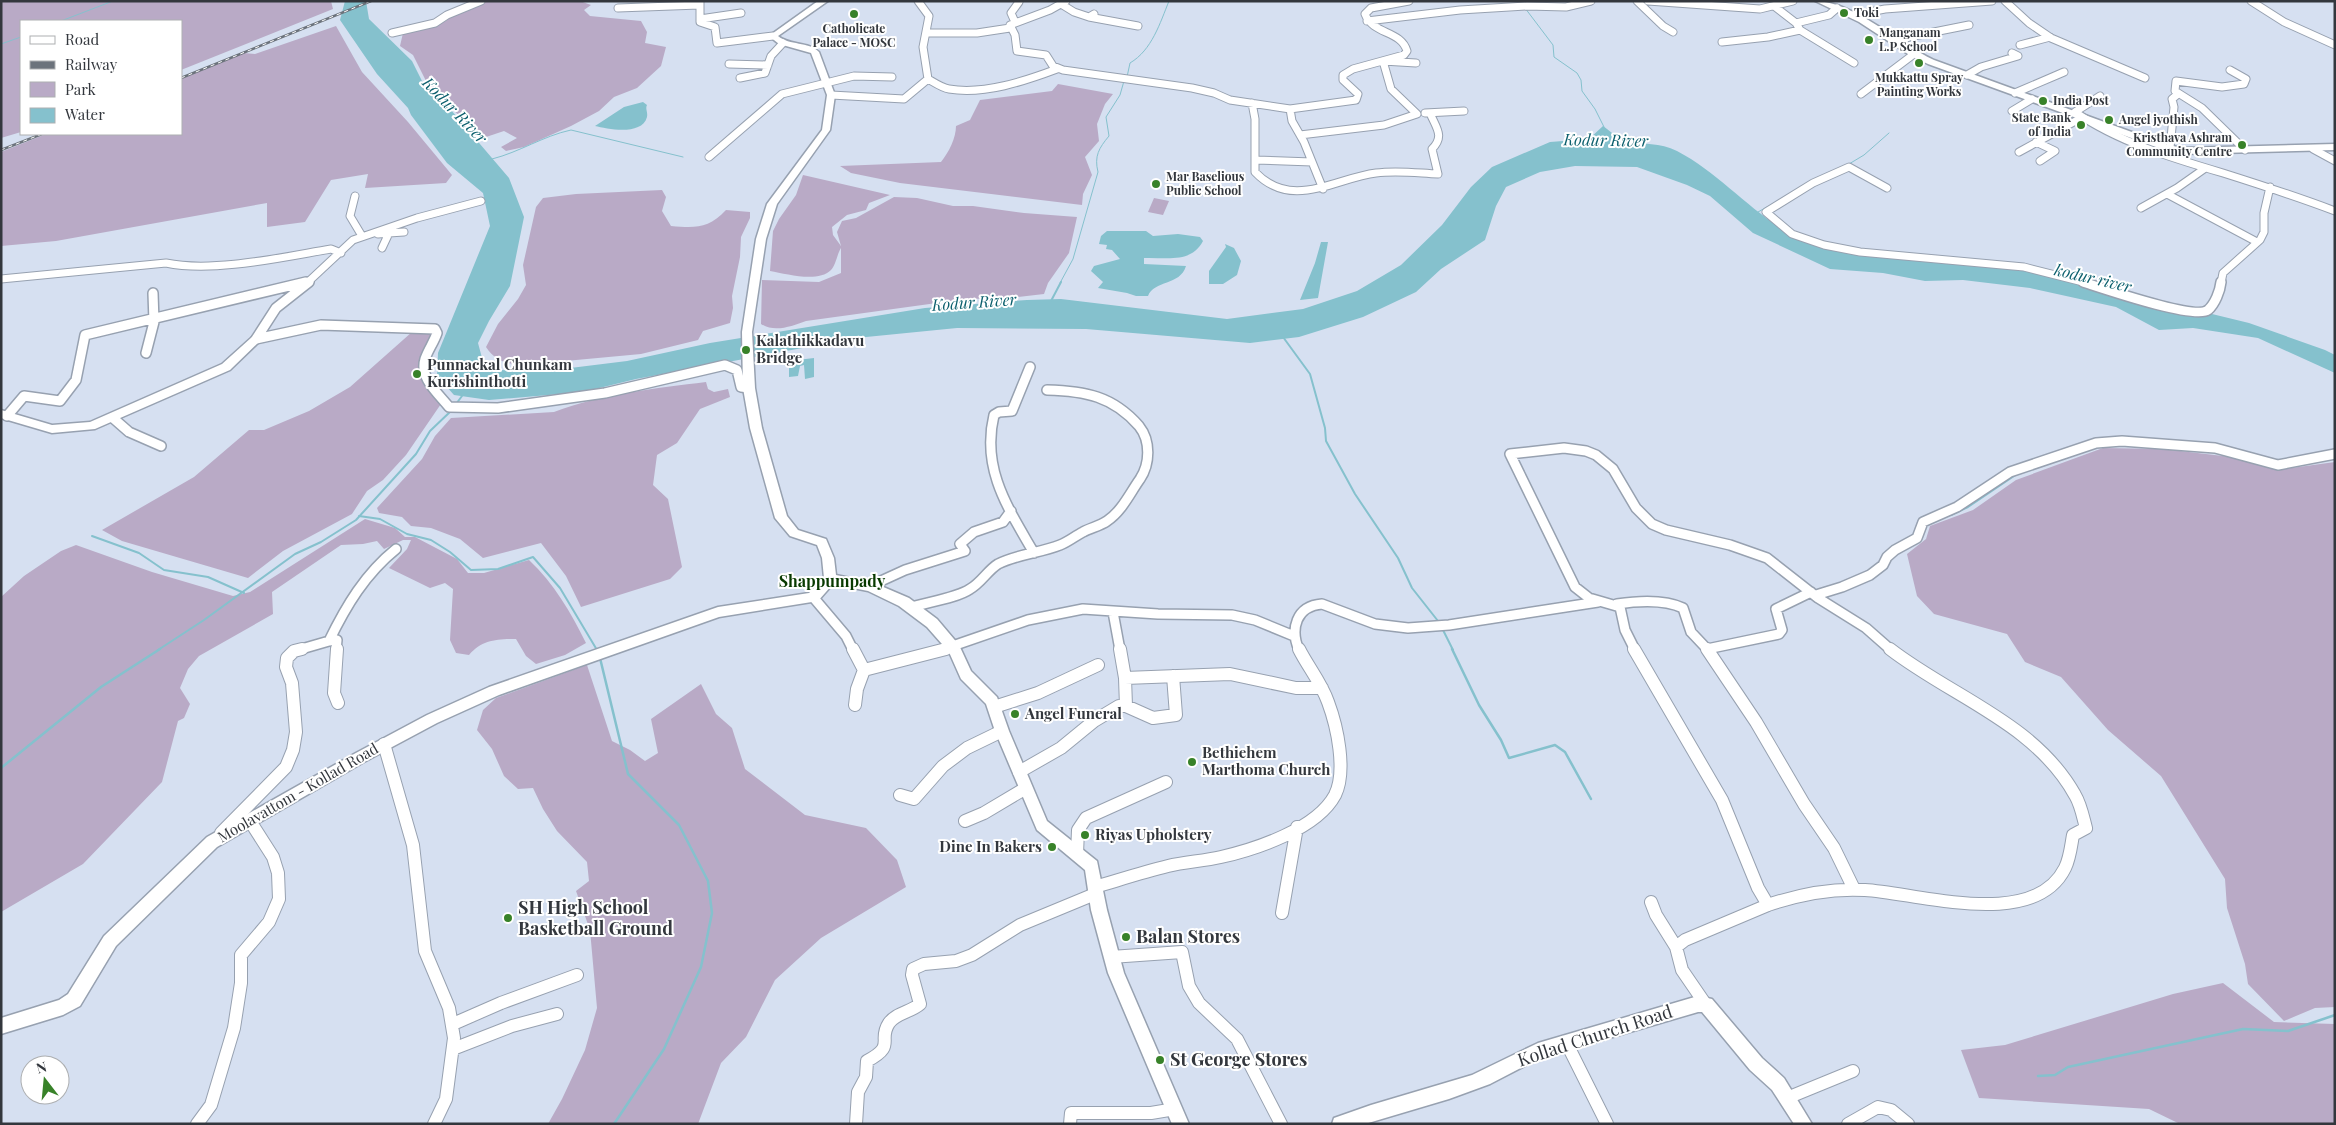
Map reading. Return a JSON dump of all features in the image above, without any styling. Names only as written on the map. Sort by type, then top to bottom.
[{"type":"main road","points":[[813,597],[830,579],[828,558],[822,542],[794,533],[780,518],[756,428],[749,388],[747,332],[761,239],[772,204],[826,130],[831,95],[815,52],[810,48],[783,43],[773,36],[787,24],[824,1]]},
{"type":"main road","points":[[1819,1],[1854,15],[1914,54],[2081,118],[2180,151],[2335,147]]},
{"type":"main road","points":[[4,415],[52,429],[91,426],[226,368],[256,339]]},
{"type":"main road","points":[[830,579],[870,586],[912,607],[932,623],[952,647],[966,675],[992,701],[1002,730],[1042,825],[1092,866],[1095,890],[1116,973],[1181,1124]]},
{"type":"main road","name":"Moolavattom - Kollad Road","points":[[1,1026],[63,1007],[74,1000],[100,953],[110,941],[212,842],[384,744],[432,719],[494,691],[718,612],[813,597]]},
{"type":"main road","name":"Kollad Church Road","points":[[1340,1124],[1467,1086],[1517,1059],[1566,1042],[1698,1004],[1706,1005]]},
{"type":"main road","points":[[1706,1005],[1756,1064],[1778,1084],[1804,1124]]},
{"type":"street","points":[[392,33],[435,23],[447,15],[480,1]]},
{"type":"street","points":[[628,1],[621,8],[700,3],[701,23],[715,27],[718,44],[760,36],[773,36]]},
{"type":"street","points":[[918,1],[929,16],[923,47],[928,79]]},
{"type":"street","points":[[1027,1],[1016,4],[1011,14],[1017,51],[1046,56],[1057,69]]},
{"type":"street","points":[[928,79],[942,87],[965,89],[1002,84],[1057,69],[1207,91],[1230,100],[1290,109],[1356,100],[1358,94],[1356,90],[1343,80],[1343,75],[1353,69],[1404,55],[1407,48],[1399,38],[1379,31],[1367,21],[1365,14],[1371,6],[1409,1]]},
{"type":"street","points":[[1367,21],[1526,5],[1562,8],[1592,1]]},
{"type":"street","points":[[1637,1],[1663,26],[1673,32]]},
{"type":"street","points":[[1648,1],[1760,9],[1794,1]]},
{"type":"street","points":[[1725,1],[1732,7]]},
{"type":"street","points":[[1854,15],[1884,10],[1992,1]]},
{"type":"street","points":[[2005,1],[2033,26],[2050,37],[2145,78]]},
{"type":"street","points":[[2251,1],[2284,22],[2335,45]]},
{"type":"street","points":[[1399,2],[1423,15]]},
{"type":"street","points":[[926,33],[977,33],[1013,25],[1063,3],[1070,12],[1138,26]]},
{"type":"street","points":[[1371,6],[1386,19]]},
{"type":"street","points":[[1774,6],[1796,23],[1800,30],[1854,63]]},
{"type":"street","points":[[1740,8],[1753,16]]},
{"type":"street","points":[[1796,23],[1829,15],[1837,8]]},
{"type":"street","points":[[700,19],[741,13]]},
{"type":"street","points":[[1897,42],[1909,37],[1969,25]]},
{"type":"street","points":[[1722,42],[1768,37],[1800,30]]},
{"type":"street","points":[[2020,45],[2050,37]]},
{"type":"street","points":[[740,78],[762,74],[766,70],[772,56],[783,43]]},
{"type":"street","points":[[1967,75],[1981,67],[2018,56],[2012,53]]},
{"type":"street","points":[[1861,94],[1914,54]]},
{"type":"street","points":[[1383,61],[1416,63]]},
{"type":"street","points":[[1383,61],[1391,89],[1417,114]]},
{"type":"street","points":[[729,64],[745,66],[768,65]]},
{"type":"street","points":[[2230,70],[2246,79],[2244,84],[2222,87],[2176,81],[2175,91],[2202,108],[2245,150]]},
{"type":"street","points":[[2015,93],[2064,72]]},
{"type":"street","points":[[709,157],[782,94],[826,85],[854,76],[892,76]]},
{"type":"street","points":[[901,108],[904,99],[928,79]]},
{"type":"street","points":[[2170,148],[2174,107],[2172,99],[2178,94]]},
{"type":"street","points":[[831,95],[904,99]]},
{"type":"street","points":[[2100,96],[2077,108],[2075,112],[2081,118],[2133,142],[2204,169],[2270,187],[2335,211]]},
{"type":"street","points":[[2012,111],[2026,105],[2032,99]]},
{"type":"street","points":[[1252,103],[1255,119],[1255,172],[1267,182],[1296,189],[1323,189],[1348,179],[1382,172],[1438,174],[1432,149],[1439,142],[1440,138],[1430,113]]},
{"type":"street","points":[[1290,109],[1292,121],[1323,189]]},
{"type":"street","points":[[1300,135],[1384,124],[1417,114],[1464,111]]},
{"type":"street","points":[[2019,152],[2081,118]]},
{"type":"street","points":[[2036,142],[2055,151],[2040,161]]},
{"type":"street","points":[[2313,149],[2335,161]]},
{"type":"street","points":[[1256,160],[1312,162]]},
{"type":"street","points":[[1887,188],[1849,166],[1813,183],[1766,212],[1792,234],[1824,245],[1860,252],[2024,267],[2070,278],[2136,299],[2176,309],[2202,312],[2208,310],[2220,291],[2223,273],[2258,242],[2264,232],[2264,213],[2270,187]]},
{"type":"street","points":[[2142,208],[2204,169]]},
{"type":"street","points":[[2167,194],[2258,242]]},
{"type":"street","points":[[356,196],[350,216],[364,235]]},
{"type":"street","points":[[256,339],[276,308],[310,281],[354,240],[416,218],[481,201]]},
{"type":"street","points":[[364,235],[404,232]]},
{"type":"street","points":[[382,248],[389,233]]},
{"type":"street","points":[[1,279],[166,262],[180,266],[248,263],[331,249],[341,253]]},
{"type":"street","points":[[4,415],[24,396],[60,401],[69,394],[78,378],[85,335],[310,281]]},
{"type":"street","points":[[146,353],[154,319],[153,293]]},
{"type":"street","points":[[256,339],[315,324],[332,324],[343,327],[435,329],[437,333],[424,359],[424,371],[431,387],[454,408],[498,408],[605,393],[725,364],[737,370],[741,388],[749,388]]},
{"type":"street","points":[[1030,367],[1012,411],[995,414],[990,428],[989,447],[998,483],[1034,552]]},
{"type":"street","points":[[912,607],[968,591],[982,581],[996,565],[1061,545],[1112,518],[1146,470],[1148,455],[1142,430],[1130,415],[1108,402],[1080,391],[1047,390]]},
{"type":"street","points":[[113,418],[129,432],[161,446]]},
{"type":"street","points":[[1707,649],[1779,634],[1782,630],[1776,608],[1813,594],[1833,591],[1883,565],[1889,554],[1911,544],[1920,537],[1923,522],[1957,507],[2001,477],[2023,467],[2096,443],[2122,441],[2206,447],[2228,450],[2278,465],[2335,454]]},
{"type":"street","points":[[1599,602],[1589,598],[1575,587],[1510,454],[1575,449],[1597,455],[1608,462],[1634,508],[1648,521],[1662,529],[1702,537],[1766,558],[1813,594],[1867,629],[1916,667],[1980,704],[2026,739],[2067,780],[2078,803],[2086,828],[2074,835],[2064,871],[2057,880],[2044,890],[2021,901],[1984,904],[1854,889],[1821,892],[1769,906],[1685,940],[1676,947]]},
{"type":"street","points":[[870,586],[890,574],[906,568],[965,551],[960,544],[965,537],[984,526],[1003,522],[1011,511]]},
{"type":"street","points":[[328,641],[350,598],[372,572],[396,550]]},
{"type":"street","points":[[813,597],[846,636],[864,670],[857,689],[856,705]]},
{"type":"street","points":[[856,1124],[858,1092],[866,1077],[868,1061],[880,1056],[887,1043],[888,1025],[891,1020],[920,1004],[912,975],[913,969],[924,964],[956,961],[972,955],[1020,925],[1095,890],[1162,867],[1221,856],[1251,848],[1316,817],[1330,806],[1337,792],[1340,758],[1337,734],[1322,688],[1301,654],[1294,636],[1294,626],[1297,617],[1304,609],[1316,604],[1372,623],[1393,627],[1416,628],[1445,626],[1503,615],[1599,602],[1616,604],[1638,601],[1680,606],[1684,610],[1691,632],[1707,649],[1756,722],[1804,804],[1834,848],[1854,889]]},
{"type":"street","points":[[1616,604],[1621,611],[1625,630],[1646,672],[1671,710],[1722,800],[1758,888],[1769,906]]},
{"type":"street","points":[[864,670],[952,647],[1004,628],[1083,609],[1158,614],[1200,613],[1232,615],[1255,620],[1294,636]]},
{"type":"street","points":[[1113,612],[1125,678],[1126,706]]},
{"type":"street","points":[[212,842],[286,767],[293,750],[296,732],[292,683],[286,667],[287,658],[294,651],[337,640],[334,685],[338,703]]},
{"type":"street","points":[[994,707],[1038,693],[1098,665]]},
{"type":"street","points":[[1125,678],[1230,674],[1296,688],[1322,688]]},
{"type":"street","points":[[1019,772],[1061,748],[1109,711],[1126,706],[1153,718],[1176,715],[1173,676]]},
{"type":"street","points":[[900,795],[914,799],[943,766],[966,748],[1002,730]]},
{"type":"street","points":[[384,744],[414,845],[425,951],[428,954],[453,1024],[453,1049],[446,1099],[434,1124]]},
{"type":"street","points":[[1077,854],[1077,834],[1081,822],[1166,782]]},
{"type":"street","points":[[965,821],[984,813],[1026,788]]},
{"type":"street","points":[[197,1124],[211,1105],[234,1028],[241,983],[242,955],[260,935],[275,912],[282,888],[273,855],[260,840],[250,821]]},
{"type":"street","points":[[1282,913],[1297,827]]},
{"type":"street","points":[[1651,902],[1656,915],[1676,947],[1679,963],[1706,1005]]},
{"type":"street","points":[[1111,957],[1182,952],[1189,986],[1199,1003],[1236,1039],[1281,1124]]},
{"type":"street","points":[[453,1024],[501,1003],[577,975]]},
{"type":"street","points":[[453,1049],[504,1029],[557,1014]]},
{"type":"street","points":[[1566,1042],[1607,1124]]},
{"type":"street","points":[[1787,1098],[1853,1071]]},
{"type":"street","points":[[1848,1124],[1874,1107],[1883,1105],[1892,1109],[1908,1124]]},
{"type":"street","points":[[1070,1124],[1071,1113],[1152,1113],[1175,1108]]},
{"type":"green space","points":[[1,1],[331,1],[333,9],[182,70],[182,20],[20,20],[20,132],[1,138]]},
{"type":"green space","points":[[486,1],[580,1],[591,5],[584,10],[590,16],[641,21],[647,32],[645,43],[666,47],[661,66],[637,88],[614,97],[599,111],[524,147],[506,151],[501,147],[517,138],[504,131],[483,138],[429,87],[413,55],[400,46],[403,33],[446,21],[449,16]]},
{"type":"green space","points":[[336,26],[362,72],[408,122],[452,175],[446,183],[365,188],[368,174],[331,180],[305,222],[267,227],[267,203],[56,241],[1,246],[1,152],[44,135],[182,135],[182,79],[244,53],[255,54]]},
{"type":"green space","points":[[1058,84],[1113,94],[1105,104],[1097,124],[1099,141],[1085,157],[1092,175],[1083,194],[1082,205],[900,183],[851,173],[840,166],[941,162],[952,145],[956,126],[970,120],[980,100],[1052,91]]},
{"type":"green space","points":[[803,175],[890,195],[869,203],[866,210],[847,215],[832,227],[833,235],[841,246],[837,232],[842,221],[856,218],[894,197],[917,198],[953,206],[973,206],[1024,213],[1077,217],[1069,253],[1048,283],[1044,294],[1010,298],[966,299],[806,321],[784,328],[766,327],[761,324],[762,280],[819,282],[841,273],[841,248],[833,268],[825,274],[810,277],[770,271],[773,231],[796,195]]},
{"type":"green space","points":[[662,190],[666,197],[662,211],[671,226],[701,226],[713,221],[726,210],[750,212],[750,218],[741,237],[740,257],[732,296],[733,308],[730,323],[703,331],[698,340],[641,354],[522,365],[511,364],[493,356],[486,347],[498,324],[518,299],[526,285],[523,265],[536,207],[543,198],[576,194]]},
{"type":"green space","points":[[1154,198],[1169,201],[1163,215],[1148,212]]},
{"type":"green space","points":[[412,332],[433,332],[421,367],[443,401],[406,455],[383,480],[367,491],[352,514],[283,551],[248,578],[122,541],[102,530],[194,477],[249,430],[264,430],[309,411],[350,387]]},
{"type":"green space","points":[[706,382],[708,389],[714,392],[728,389],[730,397],[700,409],[677,443],[657,455],[653,485],[668,499],[682,567],[670,579],[581,607],[566,576],[541,543],[483,558],[460,539],[431,528],[411,526],[402,517],[379,513],[377,508],[422,459],[435,436],[451,418],[554,412],[610,396]]},
{"type":"green space","points":[[2103,448],[2163,449],[2223,456],[2285,469],[2335,462],[2335,1007],[2315,1008],[2284,1021],[2248,984],[2245,964],[2227,908],[2225,879],[2161,776],[2108,730],[2061,677],[2025,662],[2007,634],[1934,614],[1917,596],[1907,554],[1926,539],[1930,526],[1973,510],[2016,480]]},
{"type":"green space","points":[[365,519],[395,528],[405,537],[415,537],[457,559],[468,573],[484,573],[529,560],[546,578],[561,599],[586,643],[565,655],[536,664],[526,656],[516,639],[502,639],[484,643],[469,655],[456,653],[450,640],[453,589],[445,583],[430,588],[389,568],[407,549],[411,540],[403,540],[384,549],[377,541],[341,545],[272,592],[273,614],[199,656],[188,669],[180,688],[190,704],[184,718],[178,721],[162,782],[83,864],[1,912],[1,597],[24,576],[61,551],[76,545],[152,572],[233,596],[250,592]]},
{"type":"green space","points":[[587,665],[612,741],[630,750],[645,761],[658,753],[651,719],[701,684],[716,714],[732,728],[745,769],[805,815],[866,828],[897,860],[906,887],[821,938],[775,980],[746,1037],[721,1063],[698,1124],[548,1124],[585,1050],[597,1008],[590,930],[576,891],[589,881],[587,862],[557,831],[543,809],[533,788],[518,789],[504,776],[492,749],[477,730],[483,710],[496,698]]},
{"type":"green space","points":[[2223,983],[2274,1022],[2335,1024],[2335,1124],[2180,1124],[2149,1109],[1979,1098],[1961,1050],[2005,1045],[2173,994]]},
{"type":"water","name":"Kodur River","points":[[345,1],[366,1],[369,19],[412,61],[427,91],[451,110],[509,178],[524,217],[510,286],[478,343],[485,369],[538,372],[627,361],[710,343],[925,308],[1027,300],[1061,299],[1227,319],[1303,309],[1357,291],[1401,265],[1442,225],[1471,187],[1492,167],[1550,142],[1589,139],[1603,126],[1625,141],[1658,145],[1677,151],[1711,173],[1773,223],[1808,242],[2026,270],[2173,310],[2212,314],[2249,323],[2335,355],[2335,373],[2258,338],[2193,328],[2159,330],[2116,307],[2030,288],[1963,280],[1925,281],[1883,273],[1830,269],[1753,233],[1710,196],[1687,185],[1637,167],[1575,166],[1540,172],[1506,187],[1496,206],[1485,240],[1441,269],[1416,292],[1363,317],[1299,337],[1250,343],[1086,329],[957,328],[856,338],[636,379],[583,392],[489,400],[454,395],[437,376],[438,353],[490,226],[483,193],[447,163],[411,115],[408,108],[377,74],[340,20]]},
{"type":"water","points":[[643,102],[647,105],[647,117],[639,127],[624,130],[595,126],[624,107]]},
{"type":"water","points":[[1107,231],[1146,231],[1153,236],[1178,234],[1200,237],[1203,241],[1192,253],[1185,256],[1177,258],[1144,258],[1144,264],[1186,266],[1178,277],[1156,287],[1148,296],[1136,296],[1098,288],[1103,282],[1091,271],[1094,266],[1120,259],[1112,250],[1106,249],[1107,245],[1099,244],[1101,236]]},
{"type":"water","points":[[1321,242],[1328,242],[1318,298],[1300,300],[1315,263]]},
{"type":"water","points":[[1225,244],[1234,248],[1241,261],[1237,275],[1223,284],[1209,284],[1209,271],[1226,247]]},
{"type":"water","points":[[814,358],[814,377],[805,379],[804,365],[800,366],[798,376],[789,377],[789,361]]},
{"type":"waterway","points":[[64,20],[113,1]]},
{"type":"waterway","points":[[1127,77],[1130,63],[1138,58],[1150,43],[1159,27],[1169,1]]},
{"type":"waterway","name":"Kodur River","points":[[1525,8],[1553,45],[1554,57],[1577,73],[1581,80],[1582,91],[1595,109],[1604,127]]},
{"type":"waterway","points":[[1,44],[20,37]]},
{"type":"waterway","points":[[1060,283],[1073,259],[1098,172],[1098,152],[1109,136],[1106,117],[1120,95],[1124,81]]},
{"type":"waterway","points":[[492,159],[571,130],[683,157]]},
{"type":"waterway","points":[[1849,164],[1864,155],[1889,133]]},
{"type":"waterway","points":[[1758,212],[1774,203]]},
{"type":"waterway","points":[[1051,301],[1061,282]]},
{"type":"waterway","points":[[1283,337],[1310,374],[1325,428],[1326,441],[1355,494],[1398,558],[1412,588],[1438,621]]},
{"type":"waterway","points":[[456,404],[462,396]]},
{"type":"waterway","points":[[360,516],[416,454],[430,431],[452,410]]},
{"type":"waterway","points":[[1951,515],[1968,507],[2017,474]]},
{"type":"waterway","points":[[242,592],[295,554],[321,542],[360,516]]},
{"type":"waterway","points":[[360,516],[380,519],[407,534],[431,540],[450,552],[471,570],[498,569],[533,557],[560,588],[597,650]]},
{"type":"waterway","points":[[92,536],[139,553],[164,570],[208,577],[242,592]]},
{"type":"waterway","points":[[158,650],[242,592]]},
{"type":"waterway","points":[[1443,630],[1453,650]]},
{"type":"waterway","points":[[1,768],[101,687],[160,649]]},
{"type":"waterway","points":[[1452,649],[1479,705],[1501,740],[1509,758],[1555,745],[1565,752],[1591,799]]},
{"type":"waterway","points":[[600,658],[628,774],[679,825],[708,881],[712,913],[701,967],[664,1049],[614,1124]]},
{"type":"waterway","points":[[2038,1076],[2055,1075],[2068,1067],[2243,1029],[2288,1031],[2335,1015]]},
{"type":"railway","points":[[182,78],[371,1]]},
{"type":"railway","points":[[1,150],[39,135]]},
{"type":"place","name":"Toki","points":[[1844,13]]},
{"type":"place","name":"Catholicate Palace - MOSC","points":[[854,14]]},
{"type":"place","name":"Manganam L.P School","points":[[1869,40]]},
{"type":"place","name":"Mukkattu Spray Painting Works","points":[[1919,63]]},
{"type":"place","name":"India Post","points":[[2043,101]]},
{"type":"place","name":"Angel jyothish","points":[[2109,120]]},
{"type":"place","name":"State Bank of India","points":[[2081,125]]},
{"type":"place","name":"Kristhava Ashram Community Centre","points":[[2242,145]]},
{"type":"place","name":"Mar Baselious Public School","points":[[1156,184]]},
{"type":"place","name":"Kalathikkadavu Bridge","points":[[746,350]]},
{"type":"place","name":"Punnackal Chunkam Kurishinthotti","points":[[417,374]]},
{"type":"place","name":"Angel Funeral","points":[[1015,714]]},
{"type":"place","name":"Bethiehem Marthoma Church","points":[[1192,762]]},
{"type":"place","name":"Riyas Upholstery","points":[[1085,835]]},
{"type":"place","name":"Dine In Bakers","points":[[1052,847]]},
{"type":"place","name":"SH High School Basketball Ground","points":[[508,918]]},
{"type":"place","name":"Balan Stores","points":[[1126,937]]},
{"type":"place","name":"St George Stores","points":[[1160,1060]]},
{"type":"district","name":"Shappumpady","points":[[832,581]]},
{"type":"water label","name":"kodur river","points":[[2093,278]]}]
